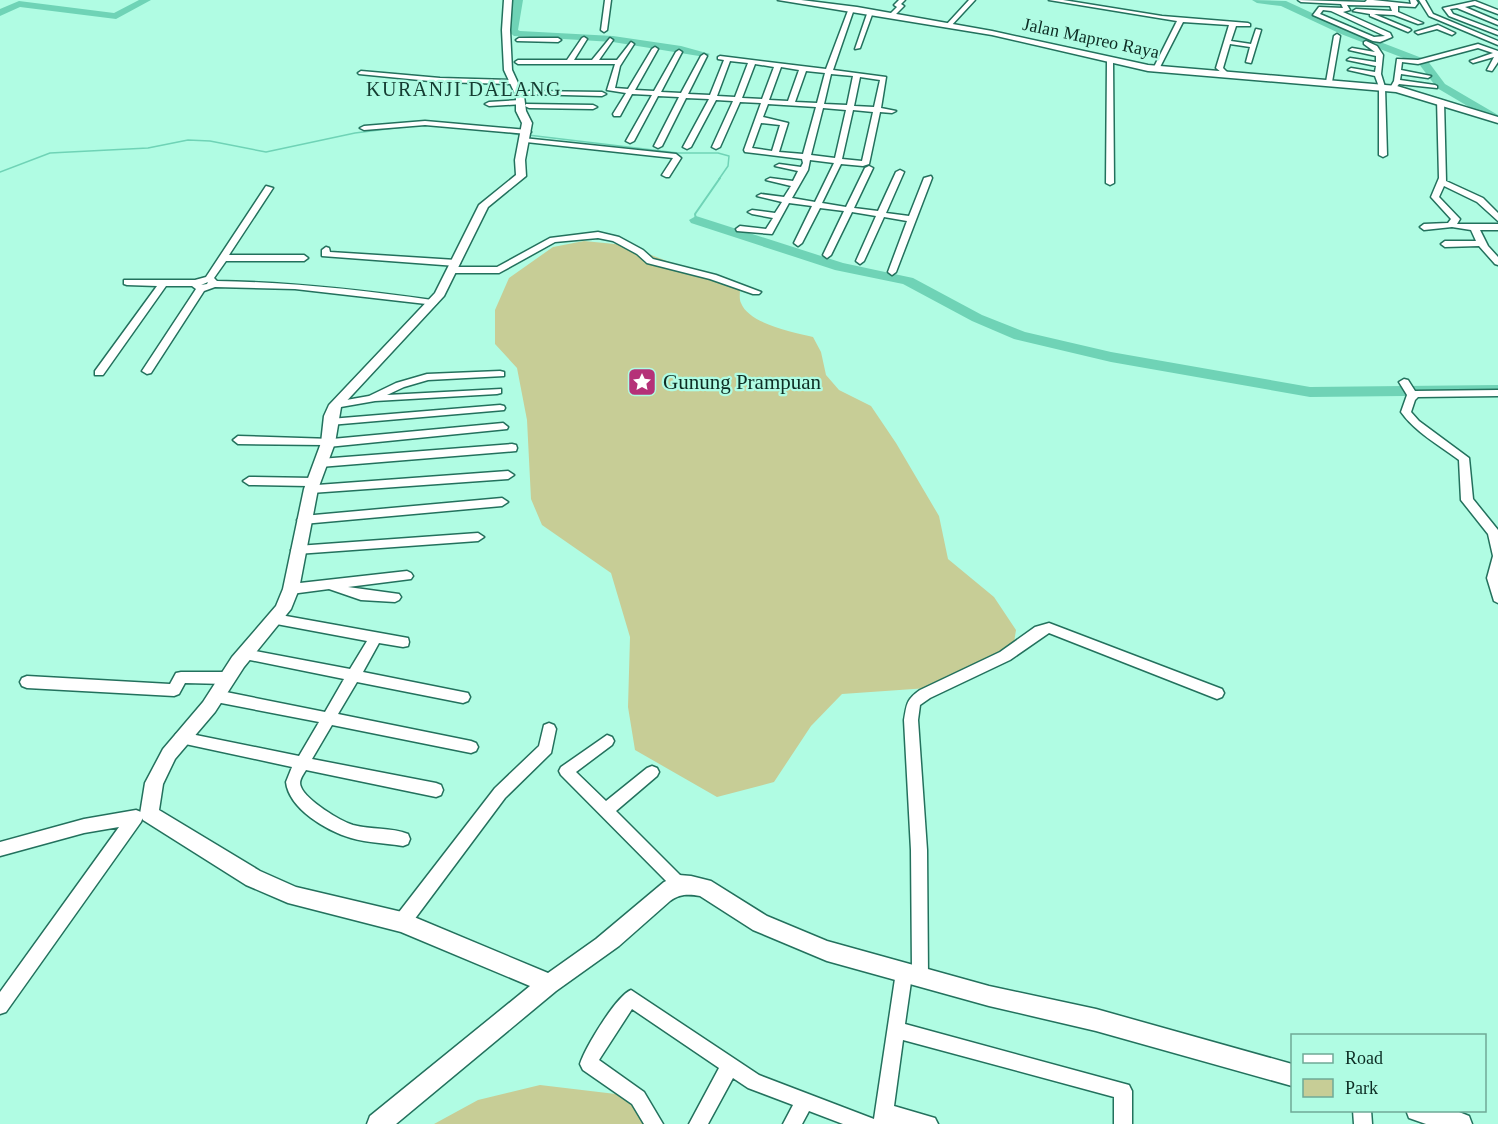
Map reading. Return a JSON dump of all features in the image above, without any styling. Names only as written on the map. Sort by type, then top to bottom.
[{"type":"street","points":[[508,0],[507,42],[512,78],[525,104]]},
{"type":"street","points":[[604,30],[608,0]]},
{"type":"street","name":"Jalan Mapreo Raya","points":[[783,0],[948,26],[1156,69],[1382,87],[1395,85],[1498,120]]},
{"type":"street","points":[[891,16],[901,6],[897,5],[902,0]]},
{"type":"street","points":[[948,26],[972,0]]},
{"type":"street","points":[[1052,0],[1103,10],[1248,25]]},
{"type":"street","points":[[1301,0],[1370,1],[1413,6],[1415,3],[1413,0]]},
{"type":"street","points":[[1422,0],[1431,15],[1498,43]]},
{"type":"street","points":[[1342,1],[1347,10]]},
{"type":"street","points":[[1498,12],[1475,1],[1446,8],[1451,15],[1498,33]]},
{"type":"street","points":[[1393,5],[1395,13]]},
{"type":"street","points":[[1457,6],[1498,23]]},
{"type":"street","points":[[741,229],[769,232],[804,170],[829,72],[851,9]]},
{"type":"street","points":[[1332,9],[1390,36],[1380,40],[1373,39],[1316,15],[1319,9],[1332,9],[1395,13],[1420,23]]},
{"type":"street","points":[[1362,11],[1408,30]]},
{"type":"street","points":[[858,48],[870,12]]},
{"type":"street","points":[[1156,69],[1181,19]]},
{"type":"street","points":[[1227,75],[1219,68],[1233,24]]},
{"type":"street","points":[[1418,32],[1438,27],[1459,36],[1442,40]]},
{"type":"street","points":[[1249,62],[1258,30]]},
{"type":"street","points":[[1329,82],[1337,36]]},
{"type":"street","points":[[570,61],[584,39]]},
{"type":"street","points":[[1467,39],[1498,54]]},
{"type":"street","points":[[519,40],[557,42]]},
{"type":"street","points":[[595,61],[610,40]]},
{"type":"street","points":[[1363,41],[1377,47],[1380,55],[1379,83],[1382,87],[1383,155]]},
{"type":"street","points":[[1227,42],[1254,46]]},
{"type":"street","points":[[611,90],[620,62],[631,44]]},
{"type":"street","points":[[1435,87],[1395,85],[1399,60],[1413,65],[1483,46]]},
{"type":"street","points":[[617,114],[655,50]]},
{"type":"street","points":[[1352,50],[1380,55]]},
{"type":"street","points":[[630,141],[679,52]]},
{"type":"street","points":[[543,61],[548,54]]},
{"type":"street","points":[[1498,54],[1491,67],[1476,60],[1498,54]]},
{"type":"street","points":[[658,146],[704,56]]},
{"type":"street","points":[[687,147],[713,98],[724,58],[884,78],[866,163],[748,150],[778,66]]},
{"type":"street","points":[[1350,60],[1379,64]]},
{"type":"street","points":[[1110,61],[1110,183]]},
{"type":"street","points":[[518,62],[620,62]]},
{"type":"street","points":[[716,147],[752,62]]},
{"type":"street","points":[[791,104],[803,69]]},
{"type":"street","points":[[1351,70],[1379,75]]},
{"type":"street","points":[[1398,72],[1428,76]]},
{"type":"street","points":[[361,73],[476,81],[512,78]]},
{"type":"street","points":[[798,243],[837,166],[857,75]]},
{"type":"street","points":[[529,93],[602,94],[611,90],[891,111]]},
{"type":"street","points":[[489,104],[525,104],[592,110],[602,94]]},
{"type":"street","points":[[1440,101],[1443,178],[1435,197],[1456,219],[1452,225]]},
{"type":"street","points":[[0,1006],[141,816],[169,754],[216,696],[244,654],[283,609],[291,589],[303,520],[312,486],[328,442],[330,422],[336,405],[432,303],[454,266],[483,205],[521,176],[520,160],[526,135],[526,118],[520,111],[525,104]]},
{"type":"street","points":[[759,119],[784,123],[775,153]]},
{"type":"street","points":[[364,128],[425,123],[676,156],[678,158],[666,175]]},
{"type":"street","points":[[779,166],[804,170]]},
{"type":"street","points":[[828,255],[869,168]]},
{"type":"street","points":[[860,261],[900,172]]},
{"type":"street","points":[[892,272],[928,178]]},
{"type":"street","points":[[770,180],[796,184]]},
{"type":"street","points":[[1441,182],[1480,200],[1498,218]]},
{"type":"street","points":[[211,282],[223,258],[269,188]]},
{"type":"street","points":[[761,196],[911,219]]},
{"type":"street","points":[[752,212],[778,216]]},
{"type":"street","points":[[1424,227],[1452,225],[1498,227]]},
{"type":"street","points":[[1474,227],[1482,243],[1498,262]]},
{"type":"street","points":[[326,250],[326,254],[499,270],[553,240],[604,236],[634,249],[650,261],[713,277],[756,292]]},
{"type":"street","points":[[1445,244],[1482,243]]},
{"type":"street","points":[[223,258],[304,258]]},
{"type":"street","points":[[127,282],[163,282],[199,286],[211,282],[245,284],[369,294],[432,303]]},
{"type":"street","points":[[99,373],[163,282]]},
{"type":"street","points":[[147,371],[199,286]]},
{"type":"street","points":[[371,399],[400,385],[427,376],[500,374]]},
{"type":"street","points":[[1404,382],[1412,394]]},
{"type":"street","points":[[336,405],[371,399],[497,391]]},
{"type":"street","points":[[1412,394],[1498,393]]},
{"type":"street","points":[[1412,394],[1406,409],[1406,416],[1464,458],[1463,475],[1467,500],[1496,533],[1498,556],[1493,578],[1498,598]]},
{"type":"street","points":[[330,422],[500,408]]},
{"type":"street","points":[[238,440],[328,442],[503,427]]},
{"type":"street","points":[[320,463],[512,448]]},
{"type":"street","points":[[249,481],[312,486],[508,475]]},
{"type":"street","points":[[303,520],[502,502]]},
{"type":"street","points":[[297,550],[478,537]]},
{"type":"street","points":[[291,589],[407,576]]},
{"type":"street","points":[[329,584],[347,592],[374,597],[394,597]]},
{"type":"street","points":[[275,619],[403,642]]},
{"type":"street","points":[[929,1124],[883,1118],[896,1030],[912,974],[920,850],[911,720],[914,702],[925,694],[1005,656],[1040,631],[1048,628],[1217,693]]},
{"type":"street","points":[[376,637],[294,779],[294,790],[319,814],[351,831],[403,839]]},
{"type":"street","points":[[244,654],[463,697]]},
{"type":"street","points":[[27,682],[174,690],[180,677],[226,678]]},
{"type":"street","points":[[216,696],[471,747]]},
{"type":"street","points":[[402,922],[500,793],[546,749],[549,729]]},
{"type":"street","points":[[181,738],[436,790]]},
{"type":"street","points":[[607,741],[566,771],[680,886],[691,885],[704,888],[760,923],[802,942],[989,996],[1096,1020],[1291,1074]]},
{"type":"street","points":[[604,811],[652,772]]},
{"type":"street","points":[[0,849],[84,826],[141,816],[254,878],[295,896],[402,922],[549,984]]},
{"type":"street","points":[[378,1124],[549,984],[575,968],[620,932],[648,905],[678,884]]},
{"type":"street","points":[[654,1124],[638,1098],[589,1064],[591,1057],[629,999],[635,999],[754,1082],[867,1124]]},
{"type":"street","points":[[896,1030],[1124,1091],[1123,1124]]},
{"type":"street","points":[[698,1124],[730,1066]]},
{"type":"street","points":[[792,1124],[805,1101]]},
{"type":"street","points":[[1423,1112],[1461,1124]]},
{"type":"green space","points":[[584,241],[625,245],[740,289],[741,303],[746,310],[762,322],[813,337],[821,352],[826,375],[839,390],[871,406],[896,443],[939,516],[948,559],[994,597],[1016,630],[1013,649],[928,688],[842,694],[811,726],[774,782],[717,797],[635,750],[628,707],[630,637],[611,573],[542,525],[531,499],[527,420],[517,368],[495,344],[495,310],[509,278],[553,247]]},
{"type":"green space","points":[[540,1085],[624,1095],[652,1124],[434,1124],[478,1100]]},
{"type":"waterway","points":[[0,13],[19,4],[116,16],[146,0]]},
{"type":"waterway","points":[[518,0],[513,31],[518,34],[613,39],[705,54]]},
{"type":"waterway","points":[[1257,0],[1283,3],[1345,32],[1423,62],[1441,86],[1498,120]]},
{"type":"waterway","points":[[0,172],[50,153],[148,148],[188,140],[210,141],[266,152],[355,133],[411,126]]},
{"type":"waterway","points":[[495,131],[521,135]]},
{"type":"waterway","points":[[528,135],[678,153],[718,153],[729,156],[728,166],[719,179]]},
{"type":"waterway","points":[[696,220],[695,214],[720,178]]},
{"type":"waterway","points":[[696,220],[840,267],[908,281],[977,318],[1020,336],[1111,357],[1310,392],[1498,390]]},
{"type":"place","name":"Gunung Prampuan","points":[[642,382]]},
{"type":"district","name":"KURANJI DALANG","points":[[464,89]]}]
